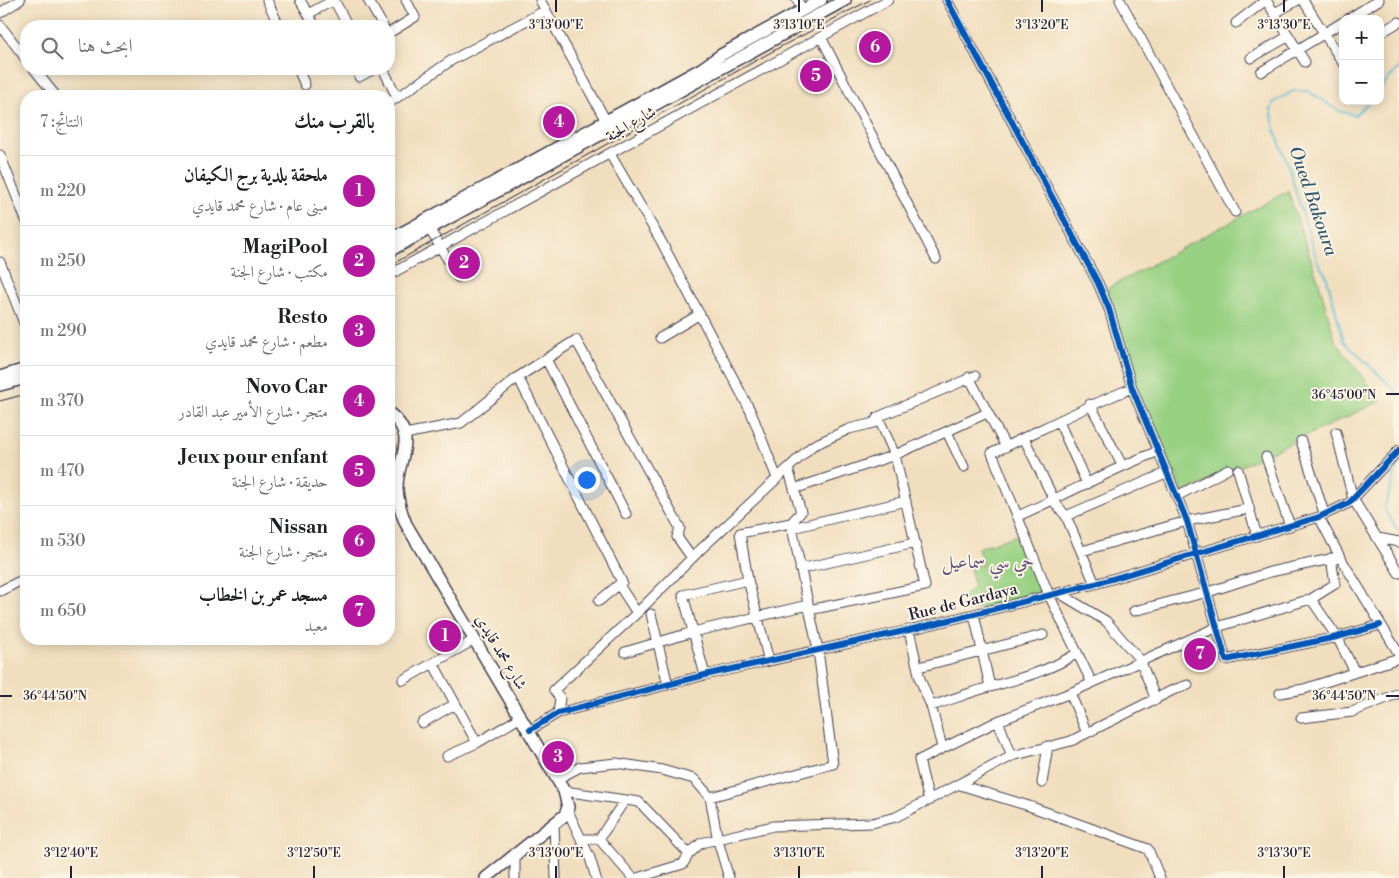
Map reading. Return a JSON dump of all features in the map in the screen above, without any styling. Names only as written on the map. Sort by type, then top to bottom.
[{"type":"main road","points":[[395,237],[606,121],[800,5],[821,0]]},
{"type":"main road","points":[[395,248],[845,0]]},
{"type":"main road","points":[[0,377],[20,371]]},
{"type":"main road","points":[[0,385],[20,380]]},
{"type":"main road","points":[[395,423],[405,434]]},
{"type":"main road","name":"شارع محمد قايدي","points":[[395,476],[406,446],[405,434]]},
{"type":"main road","name":"شارع محمد قايدي","points":[[395,488],[406,524],[474,640],[530,730],[564,791],[568,801],[568,811]]},
{"type":"main road","points":[[486,878],[568,811]]},
{"type":"street","points":[[0,13],[20,0]]},
{"type":"street","points":[[268,0],[276,20]]},
{"type":"street","points":[[300,0],[312,20]]},
{"type":"street","points":[[308,14],[334,0],[345,20]]},
{"type":"street","points":[[368,0],[380,20]]},
{"type":"street","points":[[395,29],[415,17],[406,0]]},
{"type":"street","points":[[540,0],[606,121]]},
{"type":"street","name":"شارع الجنة","points":[[395,272],[888,0]]},
{"type":"street","points":[[947,0],[1098,283],[1109,309],[1132,388],[1168,472],[1186,521],[1208,592],[1226,660],[1337,637],[1380,625]]},
{"type":"street","points":[[1120,0],[1235,212]]},
{"type":"street","points":[[1236,23],[1266,0],[1305,62]]},
{"type":"street","points":[[1275,13],[1298,0]]},
{"type":"street","points":[[1303,0],[1339,55]]},
{"type":"street","points":[[1355,15],[1379,0]]},
{"type":"street","points":[[395,93],[397,97],[452,60],[546,10]]},
{"type":"street","points":[[1384,31],[1399,22]]},
{"type":"street","points":[[1261,72],[1339,24]]},
{"type":"street","points":[[0,25],[20,51]]},
{"type":"street","points":[[1251,58],[1289,36]]},
{"type":"street","points":[[821,37],[936,259]]},
{"type":"street","points":[[39,75],[51,90]]},
{"type":"street","points":[[301,75],[305,84]]},
{"type":"street","points":[[359,77],[363,75]]},
{"type":"street","points":[[386,75],[394,90]]},
{"type":"street","points":[[610,154],[661,240],[751,412],[777,478]]},
{"type":"street","points":[[0,155],[20,205]]},
{"type":"street","points":[[429,228],[458,277]]},
{"type":"street","points":[[0,262],[20,313]]},
{"type":"street","points":[[660,338],[700,314]]},
{"type":"street","points":[[405,434],[461,423],[518,377],[574,340],[578,341],[680,527],[677,537],[692,558]]},
{"type":"street","points":[[546,359],[626,514]]},
{"type":"street","points":[[558,713],[560,698],[554,690],[812,446],[849,429],[874,423],[878,417],[972,376],[987,413],[1006,447]]},
{"type":"street","points":[[518,377],[622,582],[600,601]]},
{"type":"street","points":[[1092,682],[1076,654],[1048,595],[992,453],[1059,422],[1090,404],[1132,388]]},
{"type":"street","points":[[1090,404],[1122,465]]},
{"type":"street","points":[[794,489],[896,455],[987,413]]},
{"type":"street","points":[[625,652],[658,641],[758,617],[925,586],[896,455],[878,417]]},
{"type":"street","points":[[1059,422],[1087,484]]},
{"type":"street","points":[[947,432],[964,467]]},
{"type":"street","points":[[1336,432],[1354,499],[1399,573]]},
{"type":"street","points":[[1024,438],[1054,500],[1066,516],[1095,584]]},
{"type":"street","points":[[1301,441],[1321,515],[1336,558],[1399,654]]},
{"type":"street","name":"Rue de Gardaya","points":[[530,730],[558,713],[705,675],[909,630],[1095,584],[1290,526],[1349,503],[1399,450]]},
{"type":"street","points":[[1018,516],[1087,484],[1122,465],[1159,451]]},
{"type":"street","points":[[1266,457],[1290,526]]},
{"type":"street","points":[[710,797],[833,764],[818,650],[791,525],[801,512],[788,468]]},
{"type":"street","points":[[1177,496],[1228,469]]},
{"type":"street","points":[[1238,470],[1257,536]]},
{"type":"street","points":[[1066,516],[1168,472]]},
{"type":"street","points":[[769,661],[748,580],[740,533],[791,525],[906,501]]},
{"type":"street","points":[[1082,551],[1186,521],[1248,509]]},
{"type":"street","points":[[1378,538],[1399,542]]},
{"type":"street","points":[[800,569],[915,543]]},
{"type":"street","points":[[1134,611],[1208,592],[1270,572],[1336,558]]},
{"type":"street","points":[[929,801],[919,760],[998,721],[1070,693],[1217,627],[1311,599],[1335,584],[1336,558]]},
{"type":"street","points":[[705,675],[683,595],[748,580]]},
{"type":"street","points":[[0,591],[20,581]]},
{"type":"street","points":[[619,585],[637,613]]},
{"type":"street","points":[[1059,593],[1106,621],[1140,660],[1156,700]]},
{"type":"street","points":[[1311,599],[1337,637],[1354,672]]},
{"type":"street","points":[[651,614],[668,685]]},
{"type":"street","points":[[974,614],[990,687]]},
{"type":"street","points":[[909,630],[920,679],[931,706],[942,747]]},
{"type":"street","points":[[919,668],[1043,636]]},
{"type":"street","points":[[403,680],[474,640]]},
{"type":"street","points":[[931,706],[990,687],[1023,679],[1060,664],[1076,654]]},
{"type":"street","points":[[1280,693],[1304,689],[1399,658]]},
{"type":"street","points":[[433,663],[477,743]]},
{"type":"street","points":[[637,878],[683,864],[689,854],[700,843],[718,841],[773,826],[872,823],[896,817],[1012,756],[1071,740],[1173,690],[1188,685]]},
{"type":"street","points":[[1070,693],[1087,733]]},
{"type":"street","points":[[1301,718],[1352,712],[1399,694]]},
{"type":"street","points":[[422,723],[455,704]]},
{"type":"street","points":[[448,756],[477,743],[521,717]]},
{"type":"street","points":[[998,721],[1012,756]]},
{"type":"street","points":[[1042,783],[1048,746]]},
{"type":"street","points":[[557,779],[580,766],[616,762],[662,770],[694,779],[710,797],[718,841],[729,878]]},
{"type":"street","points":[[960,785],[1029,806],[1148,849],[1160,878]]},
{"type":"street","points":[[564,791],[639,802],[689,854]]},
{"type":"street","points":[[599,839],[625,800]]},
{"type":"street","points":[[568,811],[582,839],[596,878]]},
{"type":"street","points":[[554,824],[556,878]]},
{"type":"street","points":[[582,839],[599,839],[632,878]]},
{"type":"street","points":[[514,854],[515,878]]},
{"type":"green space","points":[[1288,191],[1319,283],[1335,340],[1381,401],[1183,493],[1135,387],[1109,309],[1108,288]]},
{"type":"green space","points":[[1017,535],[1041,593],[961,613],[964,596],[974,586],[970,568],[983,564],[978,548]]},
{"type":"waterway","name":"Oued Bakoura","points":[[1384,84],[1399,67]]},
{"type":"waterway","name":"Oued Bakoura","points":[[1366,105],[1355,115],[1339,111],[1308,91],[1293,91],[1274,102],[1271,109],[1275,131],[1288,165],[1319,265],[1326,275],[1344,341],[1399,394]]},
{"type":"waterway","name":"Oued Bakoura","points":[[1399,461],[1384,509],[1399,532]]},
{"type":"tram line","points":[[395,263],[782,46],[870,0]]},
{"type":"tram line","points":[[0,401],[20,396]]},
{"type":"cycle path","points":[[947,0],[1098,283],[1109,309],[1132,388],[1187,521],[1226,660],[1337,637],[1380,625]]},
{"type":"cycle path","points":[[530,730],[558,713],[705,675],[909,630],[1095,584],[1319,517],[1349,503],[1399,450]]},
{"type":"place","name":"Nissan","points":[[875,47]]},
{"type":"place","name":"Jeux pour enfant","points":[[816,76]]},
{"type":"place","name":"Novo Car","points":[[559,122]]},
{"type":"place","name":"MagiPool","points":[[464,263]]},
{"type":"place","name":"ملحقة بلدية برج الكيفان","points":[[445,636]]},
{"type":"place","name":"مسجد عمر بن الخطاب","points":[[1200,654]]},
{"type":"place","name":"Resto","points":[[558,757]]},
{"type":"district","name":"حي سي سماعيل","points":[[988,562]]}]
